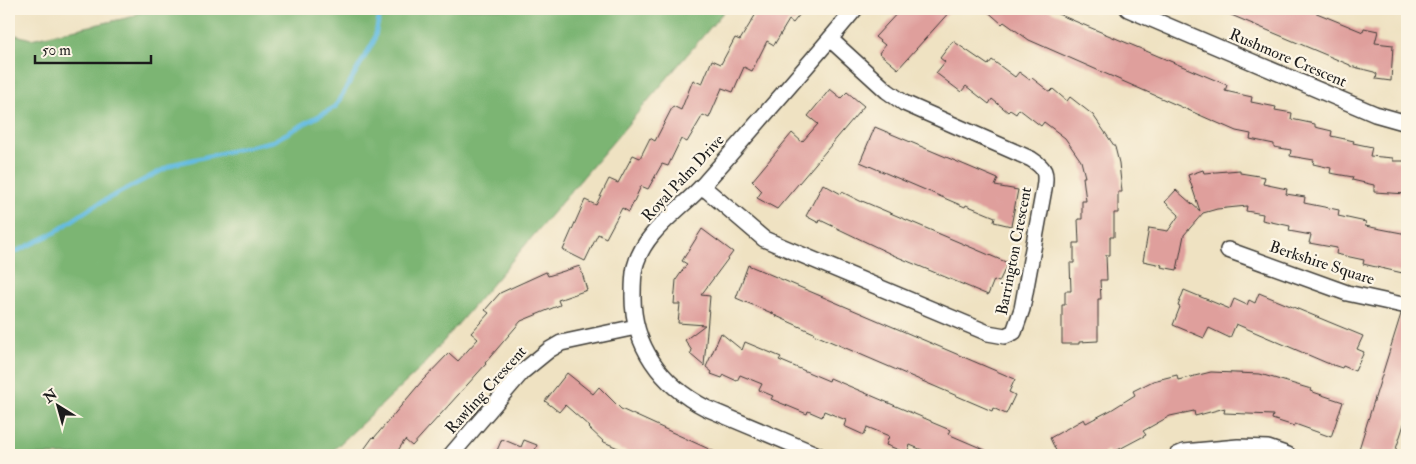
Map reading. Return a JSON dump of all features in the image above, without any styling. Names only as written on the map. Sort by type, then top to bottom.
[{"type":"street","name":"Royal Palm Drive","points":[[818,455],[691,400],[672,386],[643,346],[636,327],[633,280],[640,254],[658,227],[702,186],[856,9]]},
{"type":"street","name":"Rushmore Crescent","points":[[1128,9],[1375,114],[1407,123]]},
{"type":"street","name":"Barrington Crescent","points":[[702,186],[764,239],[988,333],[1005,336],[1014,332],[1022,309],[1044,189],[1046,176],[1041,165],[904,102],[887,91],[830,39]]},
{"type":"street","name":"Berkshire Square","points":[[1228,250],[1347,293],[1407,306]]},
{"type":"street","name":"Rawling Crescent","points":[[451,455],[522,372],[549,350],[562,343],[636,327]]},
{"type":"street","points":[[1177,455],[1204,449],[1238,447],[1268,448],[1288,455]]},
{"type":"green space","points":[[146,9],[726,9],[419,370],[328,455],[9,455],[9,33],[31,39],[131,17]]},
{"type":"building","points":[[759,9],[804,9],[793,23],[789,20],[774,45],[767,41],[752,71],[744,67],[733,92],[722,88],[709,118],[703,115],[687,142],[681,139],[668,166],[662,164],[648,189],[641,186],[629,212],[622,208],[606,238],[598,234],[585,261],[563,250],[585,200],[596,205],[609,179],[618,183],[633,155],[640,158],[650,138],[655,141],[673,106],[681,110],[693,80],[702,84],[712,60],[721,64],[735,38],[740,40]]},
{"type":"building","points":[[901,9],[952,9],[898,69],[879,53],[885,45],[875,37]]},
{"type":"building","points":[[985,9],[1046,9],[1227,85],[1225,91],[1252,97],[1251,102],[1276,107],[1275,110],[1292,113],[1291,119],[1315,124],[1315,127],[1332,131],[1331,136],[1372,147],[1370,156],[1393,158],[1393,161],[1407,161],[1407,194],[1374,192],[1374,185],[1352,180],[1353,177],[1330,173],[1331,168],[1313,164],[1314,160],[1290,156],[1291,150],[1274,147],[1274,144],[1250,139],[1251,134],[1236,131],[1029,40],[1004,22],[1002,24]]},
{"type":"building","points":[[1217,9],[1307,9],[1363,32],[1364,28],[1378,31],[1375,43],[1393,45],[1391,81],[1376,79],[1377,74],[1374,72],[1350,66]]},
{"type":"building","points":[[953,41],[988,65],[992,60],[1015,77],[1019,72],[1030,80],[1032,78],[1050,92],[1053,89],[1067,101],[1070,97],[1093,115],[1115,147],[1122,192],[1118,192],[1118,213],[1114,213],[1114,237],[1110,237],[1110,255],[1106,255],[1107,280],[1100,280],[1101,299],[1098,299],[1098,341],[1062,344],[1062,305],[1065,305],[1065,291],[1071,291],[1070,263],[1074,263],[1074,243],[1079,243],[1078,219],[1082,219],[1082,201],[1086,201],[1083,177],[1085,177],[1081,161],[1065,138],[1044,122],[1041,126],[1019,109],[1016,114],[1010,110],[1008,112],[992,99],[989,104],[966,86],[961,92],[936,73],[945,62],[940,58]]},
{"type":"building","points":[[830,89],[841,98],[847,92],[864,106],[777,209],[757,198],[762,191],[752,181],[792,133],[802,142],[818,124],[808,116]]},
{"type":"building","points":[[875,127],[998,179],[995,186],[1018,190],[1011,226],[994,222],[995,217],[966,205],[965,207],[860,162]]},
{"type":"building","points":[[1203,170],[1204,173],[1240,170],[1240,173],[1265,177],[1263,184],[1287,189],[1286,194],[1305,197],[1304,203],[1339,210],[1338,216],[1366,222],[1365,226],[1407,234],[1407,274],[1363,264],[1364,260],[1336,254],[1337,248],[1309,243],[1311,235],[1289,231],[1290,226],[1262,220],[1263,214],[1246,211],[1247,206],[1217,209],[1203,213],[1184,235],[1177,270],[1143,261],[1149,228],[1168,231],[1179,215],[1165,202],[1176,190],[1200,211],[1188,175]]},
{"type":"building","points":[[823,184],[841,194],[842,192],[1008,263],[999,282],[994,280],[988,295],[893,255],[820,220],[819,223],[806,216]]},
{"type":"building","points":[[702,229],[733,252],[701,295],[710,296],[704,366],[690,354],[692,351],[685,340],[705,325],[678,323],[680,304],[674,304],[676,280],[687,264],[682,261]]},
{"type":"building","points":[[748,265],[1015,379],[1009,392],[1015,395],[1006,414],[993,408],[992,411],[813,334],[774,314],[736,298]]},
{"type":"building","points":[[580,266],[587,290],[558,300],[560,305],[521,321],[486,364],[412,446],[405,440],[395,455],[360,455],[373,437],[449,353],[458,361],[478,339],[471,333],[489,313],[485,310],[500,293],[546,272],[548,276]]},
{"type":"building","points":[[1184,290],[1230,309],[1234,299],[1247,305],[1249,300],[1255,303],[1259,293],[1363,336],[1357,349],[1364,352],[1355,371],[1343,366],[1342,368],[1327,363],[1236,324],[1230,338],[1209,328],[1204,338],[1173,325]]},
{"type":"building","points":[[1401,314],[1407,315],[1407,415],[1394,455],[1380,455],[1359,449]]},
{"type":"building","points":[[721,333],[742,350],[745,342],[781,357],[779,360],[829,381],[830,378],[931,421],[950,430],[948,434],[997,455],[934,455],[910,445],[907,453],[886,445],[889,436],[867,427],[864,435],[844,426],[846,420],[824,411],[822,417],[808,411],[807,414],[771,399],[773,396],[759,390],[762,384],[740,375],[737,381],[724,375],[722,378],[711,374],[712,372],[706,367]]},
{"type":"building","points":[[1211,372],[1260,374],[1311,389],[1310,391],[1343,402],[1331,437],[1295,424],[1294,426],[1272,419],[1273,415],[1224,413],[1225,408],[1195,416],[1194,411],[1170,416],[1143,431],[1146,435],[1110,454],[1108,450],[1099,455],[1058,455],[1050,438],[1084,419],[1086,423],[1111,410],[1135,395],[1133,391],[1153,381],[1177,375],[1178,380]]},
{"type":"building","points":[[567,373],[593,394],[599,387],[621,409],[722,455],[634,455],[604,442],[565,405],[559,412],[545,401]]},
{"type":"building","points":[[502,439],[521,447],[524,440],[537,445],[534,453],[540,455],[495,455]]},
{"type":"waterway","points":[[9,255],[54,233],[92,207],[174,164],[273,141],[335,107],[374,41],[381,9]]}]
